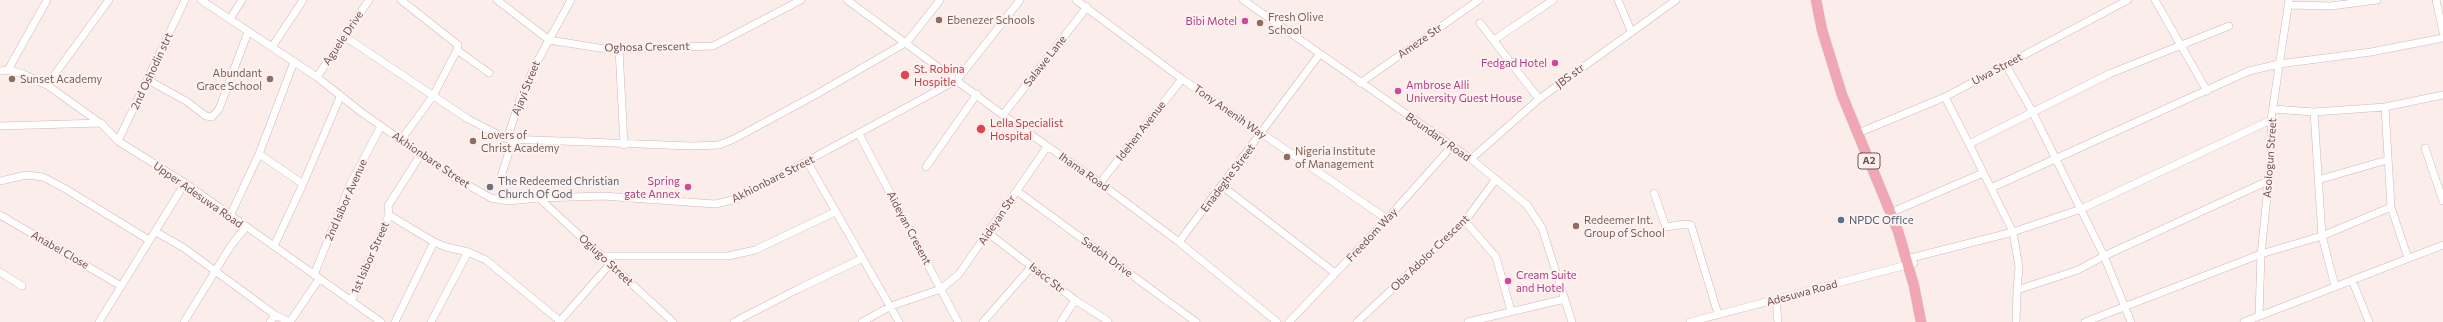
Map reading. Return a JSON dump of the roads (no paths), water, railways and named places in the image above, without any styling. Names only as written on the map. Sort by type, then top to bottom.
[{"type":"highway","name":"A2","points":[[1816,0],[1822,30],[1842,95],[1910,261],[1921,322]]},
{"type":"highway","name":"A2","points":[[1823,0],[1835,53],[1863,131],[1897,210],[1927,322]]},
{"type":"street","points":[[4,70],[47,0]]},
{"type":"street","points":[[47,85],[108,0]]},
{"type":"street","name":"2nd Oshodin strt","points":[[118,141],[185,0]]},
{"type":"street","name":"Akhionbare Street","points":[[201,0],[317,77],[381,126],[471,188],[491,198],[508,201],[539,198],[603,196],[715,204],[737,199],[808,163],[957,80]]},
{"type":"street","points":[[230,19],[242,0]]},
{"type":"street","points":[[272,47],[303,0]]},
{"type":"street","name":"Aguele Drive","points":[[317,77],[369,0]]},
{"type":"street","points":[[401,0],[455,40],[458,45],[457,50],[433,96],[401,140]]},
{"type":"street","name":"Oghosa Crescent","points":[[497,0],[549,40],[599,48],[619,49],[713,46],[801,0]]},
{"type":"street","name":"Ajayi Street","points":[[501,177],[522,93],[571,0]]},
{"type":"street","name":"Ihama Road","points":[[847,0],[907,42],[1003,115],[1100,183],[1179,242],[1277,322]]},
{"type":"street","points":[[344,36],[468,119],[510,139],[624,145],[692,146],[726,142],[817,94],[907,42],[940,0]]},
{"type":"street","points":[[957,80],[1020,0]]},
{"type":"street","name":"Tony Anenih Way","points":[[1076,0],[1182,79],[1387,219]]},
{"type":"street","name":"Boundary Road","points":[[1243,0],[1319,55],[1471,159],[1527,205],[1542,228],[1572,322]]},
{"type":"street","name":"Ameze Str","points":[[1360,83],[1479,0]]},
{"type":"street","points":[[1494,40],[1553,0]]},
{"type":"street","points":[[1618,0],[1631,31]]},
{"type":"street","name":"JBS str","points":[[1471,159],[1539,99],[1631,31],[1676,0]]},
{"type":"street","name":"Uwa Street","points":[[1863,131],[1945,97],[2128,0]]},
{"type":"street","points":[[2155,0],[2179,46],[2207,92]]},
{"type":"street","points":[[2288,2],[2331,6],[2377,0]]},
{"type":"street","points":[[2436,0],[2443,32]]},
{"type":"street","name":"Asologun Street","points":[[2259,316],[2261,254],[2270,180],[2272,148],[2271,120],[2288,2]]},
{"type":"street","name":"Salawe Lane","points":[[1003,115],[1087,7]]},
{"type":"street","points":[[1480,23],[1539,99]]},
{"type":"street","points":[[1969,144],[2032,111],[2109,74],[2229,26]]},
{"type":"street","points":[[148,80],[186,101],[206,116],[212,117],[219,109],[248,32]]},
{"type":"street","points":[[1991,188],[2057,160],[2207,92],[2249,71],[2279,64],[2371,52],[2443,38]]},
{"type":"street","points":[[619,49],[624,145]]},
{"type":"street","points":[[457,50],[489,73]]},
{"type":"street","name":"Enadeghe Street","points":[[1179,242],[1262,134],[1319,55]]},
{"type":"street","points":[[230,216],[259,154],[294,62]]},
{"type":"street","points":[[2006,65],[2032,111],[2104,256],[2127,308],[2131,322]]},
{"type":"street","name":"Upper Adesuwa Road","points":[[4,70],[47,85],[101,123],[118,141],[185,183],[245,228],[274,246],[381,322]]},
{"type":"street","name":"Idehen Avenue","points":[[1100,183],[1182,79]]},
{"type":"street","points":[[926,167],[977,94]]},
{"type":"street","points":[[2273,109],[2314,112],[2385,107],[2443,95]]},
{"type":"street","points":[[274,246],[303,184],[340,96]]},
{"type":"street","points":[[1945,97],[2013,232],[2019,267],[2016,322]]},
{"type":"street","points":[[2385,107],[2391,207],[2408,258]]},
{"type":"street","points":[[2314,112],[2322,236],[2335,286]]},
{"type":"street","name":"Adesuwa Road","points":[[1690,322],[1776,300],[2013,232],[2081,209],[2271,120]]},
{"type":"street","points":[[0,126],[101,123]]},
{"type":"street","name":"2nd Isibor Avenue","points":[[289,322],[317,277],[350,185],[381,126]]},
{"type":"street","name":"Aideyan Cresent","points":[[859,134],[958,322]]},
{"type":"street","name":"Freedom Way","points":[[1289,322],[1387,219],[1452,146]]},
{"type":"street","name":"Aideyan Str","points":[[941,289],[959,274],[1047,147]]},
{"type":"street","points":[[2425,148],[2443,201]]},
{"type":"street","points":[[259,154],[303,184]]},
{"type":"street","name":"1st Isibor Street","points":[[352,301],[389,215],[388,206],[421,154]]},
{"type":"street","points":[[2318,180],[2388,160]]},
{"type":"street","points":[[808,163],[861,259],[891,306],[899,322]]},
{"type":"street","points":[[1897,210],[1983,173]]},
{"type":"street","points":[[0,181],[26,175],[43,177],[64,188],[149,240]]},
{"type":"street","name":"Oba Adolor Crescent","points":[[1357,322],[1465,221],[1496,179]]},
{"type":"street","points":[[2017,290],[2078,270],[2104,256],[2270,180]]},
{"type":"street","points":[[99,322],[185,183]]},
{"type":"street","points":[[1222,186],[1335,274]]},
{"type":"street","name":"Sadoh Drive","points":[[1017,191],[1196,322]]},
{"type":"street","points":[[1654,193],[1666,227],[1685,224],[1691,225],[1718,314]]},
{"type":"street","name":"Ogiugo Street","points":[[539,198],[673,322]]},
{"type":"street","points":[[2085,322],[2127,308],[2261,254],[2322,236],[2391,207]]},
{"type":"street","points":[[601,256],[728,256],[755,250],[835,212]]},
{"type":"street","name":"Anabel Close","points":[[0,214],[121,286]]},
{"type":"street","points":[[389,215],[434,242],[446,247],[468,252],[501,270],[560,322],[610,264]]},
{"type":"street","points":[[1465,221],[1496,257],[1511,311]]},
{"type":"street","points":[[184,322],[215,270],[245,228]]},
{"type":"street","points":[[156,232],[184,248],[275,315],[289,322]]},
{"type":"street","name":"Isacc Str","points":[[988,234],[1075,300],[1108,322]]},
{"type":"street","points":[[395,322],[434,242]]},
{"type":"street","points":[[2246,322],[2443,245]]},
{"type":"street","points":[[435,321],[468,252]]},
{"type":"street","points":[[734,322],[861,259]]},
{"type":"street","points":[[983,322],[1032,266]]},
{"type":"street","points":[[0,272],[22,286]]},
{"type":"street","points":[[2352,280],[2369,322]]},
{"type":"street","points":[[862,322],[891,306],[941,289]]},
{"type":"street","points":[[1468,322],[1564,299]]},
{"type":"street","points":[[1060,322],[1075,300]]},
{"type":"street","points":[[1776,300],[1778,322]]},
{"type":"street","points":[[270,322],[275,315]]},
{"type":"place","name":"Ebenezer Schools","points":[[939,20]]},
{"type":"place","name":"Bibi Motel","points":[[1245,21]]},
{"type":"place","name":"Fresh Olive School","points":[[1260,23]]},
{"type":"place","name":"Fedgad Hotel","points":[[1555,63]]},
{"type":"place","name":"St. Robina Hospitle","points":[[905,75]]},
{"type":"place","name":"Sunset Academy","points":[[12,79]]},
{"type":"place","name":"Abundant Grace School","points":[[270,79]]},
{"type":"place","name":"Ambrose Alli University Guest House","points":[[1398,91]]},
{"type":"place","name":"Lella Specialist Hospital","points":[[981,129]]},
{"type":"place","name":"Lovers of Christ Academy","points":[[473,141]]},
{"type":"place","name":"Nigeria Institute of Management","points":[[1287,157]]},
{"type":"place","name":"The Redeemed Christian Church Of God","points":[[490,187]]},
{"type":"place","name":"Spring gate Annex","points":[[688,187]]},
{"type":"place","name":"NPDC Office","points":[[1841,220]]},
{"type":"place","name":"Redeemer Int. Group of School","points":[[1576,226]]},
{"type":"place","name":"Cream Suite and Hotel","points":[[1508,281]]}]
